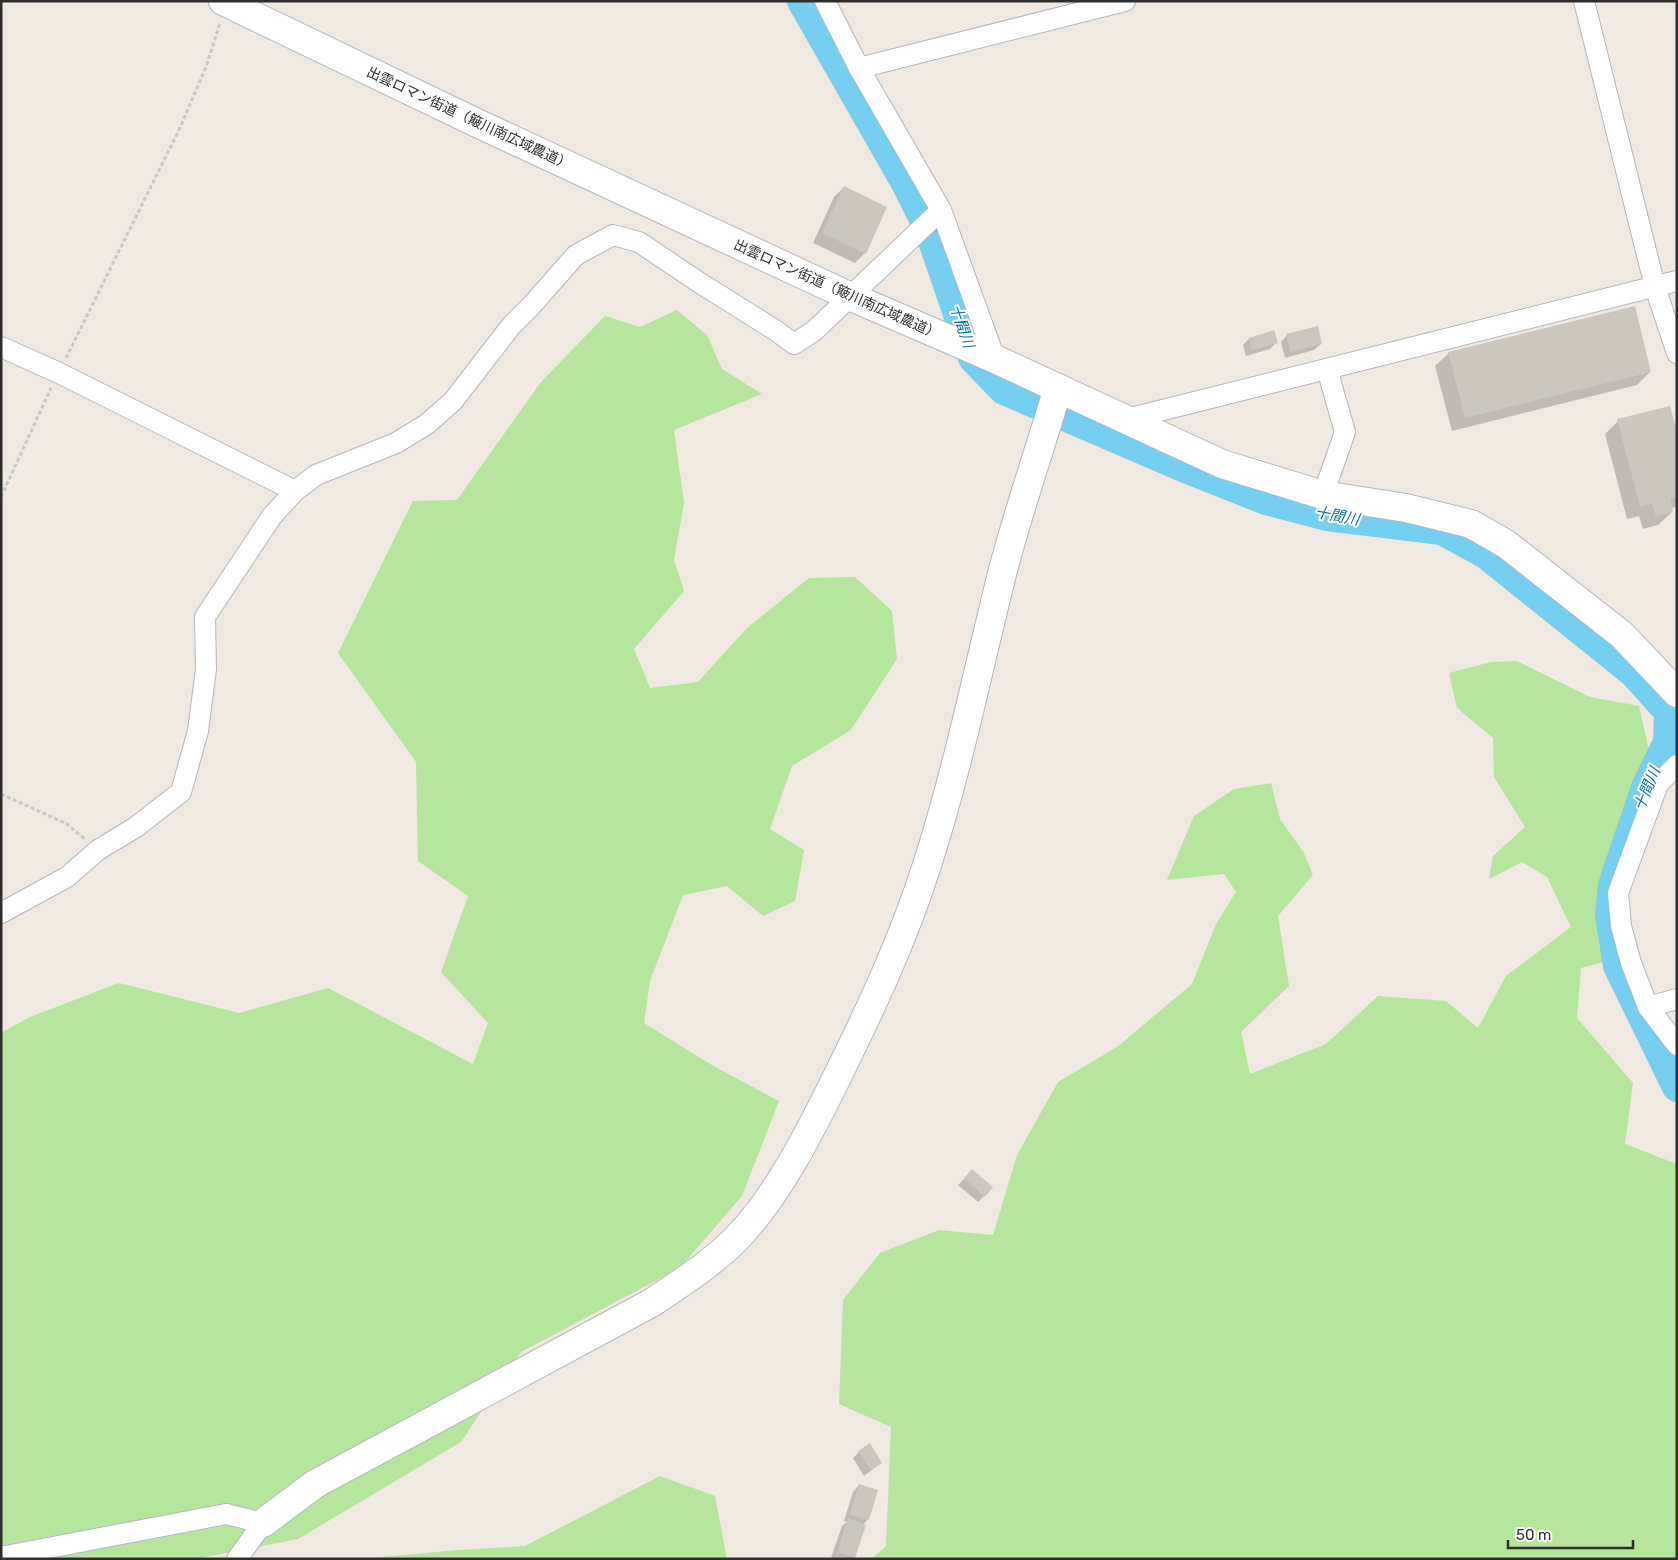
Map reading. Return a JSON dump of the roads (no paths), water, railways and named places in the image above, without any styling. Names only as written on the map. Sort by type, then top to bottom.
[{"type":"street","points":[[825,1],[859,68],[941,210],[995,359]]},
{"type":"street","points":[[859,68],[1125,1]]},
{"type":"street","points":[[1584,1],[1655,287],[1677,353]]},
{"type":"street","name":"出雲ロマン街道（簸川南広域農道）","points":[[226,2],[486,127],[849,296],[995,359],[1123,420],[1222,464],[1323,495],[1406,508],[1471,524],[1506,544],[1622,635],[1677,693]]},
{"type":"street","points":[[1,912],[68,877],[98,850],[136,827],[181,792],[199,722],[206,669],[205,617],[272,516],[295,491],[316,475],[396,442],[428,424],[453,401],[511,326],[576,256],[613,235],[639,242],[794,344],[814,331],[941,210]]},
{"type":"street","points":[[1123,420],[1677,282]]},
{"type":"street","points":[[1,347],[59,373],[295,491]]},
{"type":"street","points":[[1323,495],[1346,432],[1327,369]]},
{"type":"street","points":[[237,1559],[263,1523],[315,1484],[653,1302],[702,1269],[735,1240],[764,1205],[796,1155],[828,1096],[865,1020],[896,953],[926,870],[952,783],[1004,568],[1058,388]]},
{"type":"street","points":[[1677,764],[1658,784],[1618,894],[1621,926],[1648,1007],[1677,1045]]},
{"type":"street","points":[[1648,1007],[1677,998]]},
{"type":"street","points":[[1,1557],[226,1514],[263,1523]]},
{"type":"waterway","name":"十間川","points":[[802,1],[906,183],[929,229],[973,358],[1004,390],[1183,467],[1266,500],[1327,516],[1442,530],[1486,554],[1634,673],[1669,712],[1668,742],[1646,787],[1613,885],[1610,915],[1618,966],[1677,1087]]}]
